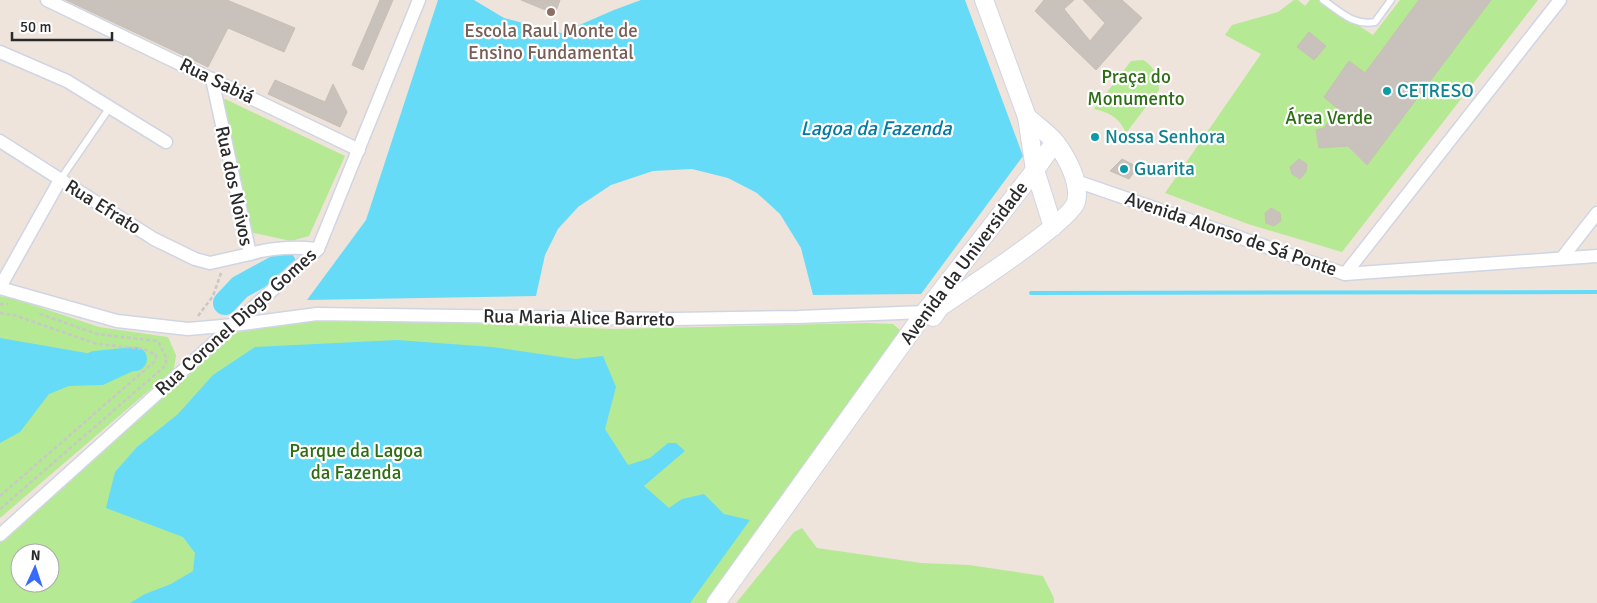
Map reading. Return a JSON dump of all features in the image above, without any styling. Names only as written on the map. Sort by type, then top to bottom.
[{"type":"main road","name":"Avenida da Universidade","points":[[716,603],[925,312],[1035,170],[1027,117],[984,0]]},
{"type":"main road","points":[[1027,117],[1055,142],[1076,181]]},
{"type":"main road","points":[[1053,227],[1035,170],[1055,142]]},
{"type":"main road","name":"Avenida da Universidade","points":[[730,603],[940,307],[1053,227],[1073,209],[1076,201],[1076,181]]},
{"type":"street","name":"Rua Sabiá","points":[[47,0],[359,150]]},
{"type":"street","name":"Rua Coronel Diogo Gomes","points":[[0,535],[318,249],[419,0]]},
{"type":"street","points":[[1345,274],[1560,0]]},
{"type":"street","points":[[0,52],[67,81],[166,142]]},
{"type":"street","name":"Rua dos Noivos","points":[[210,263],[250,254],[212,79]]},
{"type":"street","name":"Rua Efrato","points":[[0,141],[154,239],[195,259],[210,263]]},
{"type":"street","points":[[0,288],[60,180]]},
{"type":"street","name":"Avenida Alonso de Sá Ponte","points":[[1076,181],[1345,274],[1597,256]]},
{"type":"street","points":[[1562,258],[1597,213]]},
{"type":"street","points":[[250,254],[284,247],[318,249]]},
{"type":"street","name":"Rua Maria Alice Barreto","points":[[0,288],[116,321],[188,329],[317,314],[674,319],[925,312]]},
{"type":"lane","points":[[1324,0],[1354,21],[1365,24],[1375,22],[1391,0]]},
{"type":"lane","points":[[60,180],[110,107]]},
{"type":"path","points":[[188,329],[213,296],[225,261]]},
{"type":"path","points":[[0,304],[15,305]]},
{"type":"path","points":[[0,509],[166,364],[166,357],[158,341],[97,334],[33,312]]},
{"type":"path","points":[[0,313],[14,315],[97,344],[144,349],[156,355],[155,361],[0,496]]},
{"type":"green space","name":"Área Verde","points":[[1294,0],[1298,0],[1305,6],[1310,0],[1319,0],[1373,35],[1400,0],[1538,0],[1342,252],[1248,224],[1165,193],[1261,54],[1225,35],[1232,25],[1278,12]]},
{"type":"green space","name":"Praça do Monumento","points":[[1143,60],[1156,73],[1159,90],[1126,133],[1113,116],[1094,109],[1131,61]]},
{"type":"green space","points":[[225,99],[345,156],[309,236],[291,241],[249,232],[220,103]]},
{"type":"green space","points":[[0,296],[15,299],[99,327],[168,337],[176,355],[174,369],[0,518]]},
{"type":"green space","name":"Parque da Lagoa da Fazenda","points":[[324,318],[615,329],[866,323],[893,324],[900,330],[896,340],[711,603],[0,603],[0,542],[233,333]]},
{"type":"green space","points":[[802,528],[817,548],[921,563],[969,565],[1043,576],[1054,598],[1054,603],[736,603],[794,532]]},
{"type":"water","name":"Lagoa da Fazenda","points":[[438,0],[474,0],[504,18],[561,33],[641,0],[965,0],[1023,156],[921,294],[813,295],[801,248],[780,214],[757,193],[728,178],[692,169],[653,171],[611,185],[578,207],[558,229],[545,255],[536,296],[307,300],[366,220]]},
{"type":"water","points":[[0,338],[127,360],[133,371],[103,385],[69,386],[49,394],[20,432],[0,443]]},
{"type":"water","name":"Parque da Lagoa da Fazenda","points":[[397,340],[492,347],[575,359],[603,356],[616,387],[605,429],[628,465],[650,458],[668,443],[676,443],[685,451],[644,486],[669,508],[682,499],[704,494],[724,514],[750,520],[690,603],[130,603],[145,594],[171,584],[193,571],[195,553],[183,537],[106,508],[115,472],[137,447],[178,414],[213,375],[255,347]]},
{"type":"building","points":[[66,0],[227,0],[295,28],[284,52],[228,28],[208,67]]},
{"type":"building","points":[[380,0],[393,0],[363,70],[352,65]]},
{"type":"building","points":[[521,0],[560,0],[555,14]]},
{"type":"building","points":[[1044,0],[1074,0],[1064,9],[1090,41],[1105,23],[1083,0],[1122,0],[1142,18],[1096,70],[1035,11]]},
{"type":"building","name":"CETRESO","points":[[1419,0],[1491,0],[1367,165],[1348,146],[1319,148],[1316,130],[1324,128],[1338,109],[1324,97],[1349,61],[1365,73]]},
{"type":"building","points":[[1309,32],[1326,46],[1314,60],[1297,47]]},
{"type":"building","points":[[275,80],[325,102],[333,84],[347,112],[340,127],[268,94]]},
{"type":"building","name":"Guarita","points":[[1122,159],[1138,167],[1129,179],[1110,171]]},
{"type":"building","points":[[1299,159],[1307,164],[1306,172],[1300,179],[1292,174],[1290,167]]},
{"type":"building","points":[[1271,208],[1280,213],[1281,221],[1274,226],[1266,223],[1265,213]]},
{"type":"waterway","points":[[225,303],[240,287],[284,263]]},
{"type":"waterway","points":[[1031,293],[1597,292]]},
{"type":"waterway","points":[[95,363],[135,359]]},
{"type":"place","name":"Escola Raul Monte de Ensino Fundamental","points":[[551,12]]},
{"type":"place","name":"CETRESO","points":[[1387,91]]},
{"type":"place","name":"Nossa Senhora","points":[[1095,137]]},
{"type":"place","name":"Guarita","points":[[1124,169]]}]
